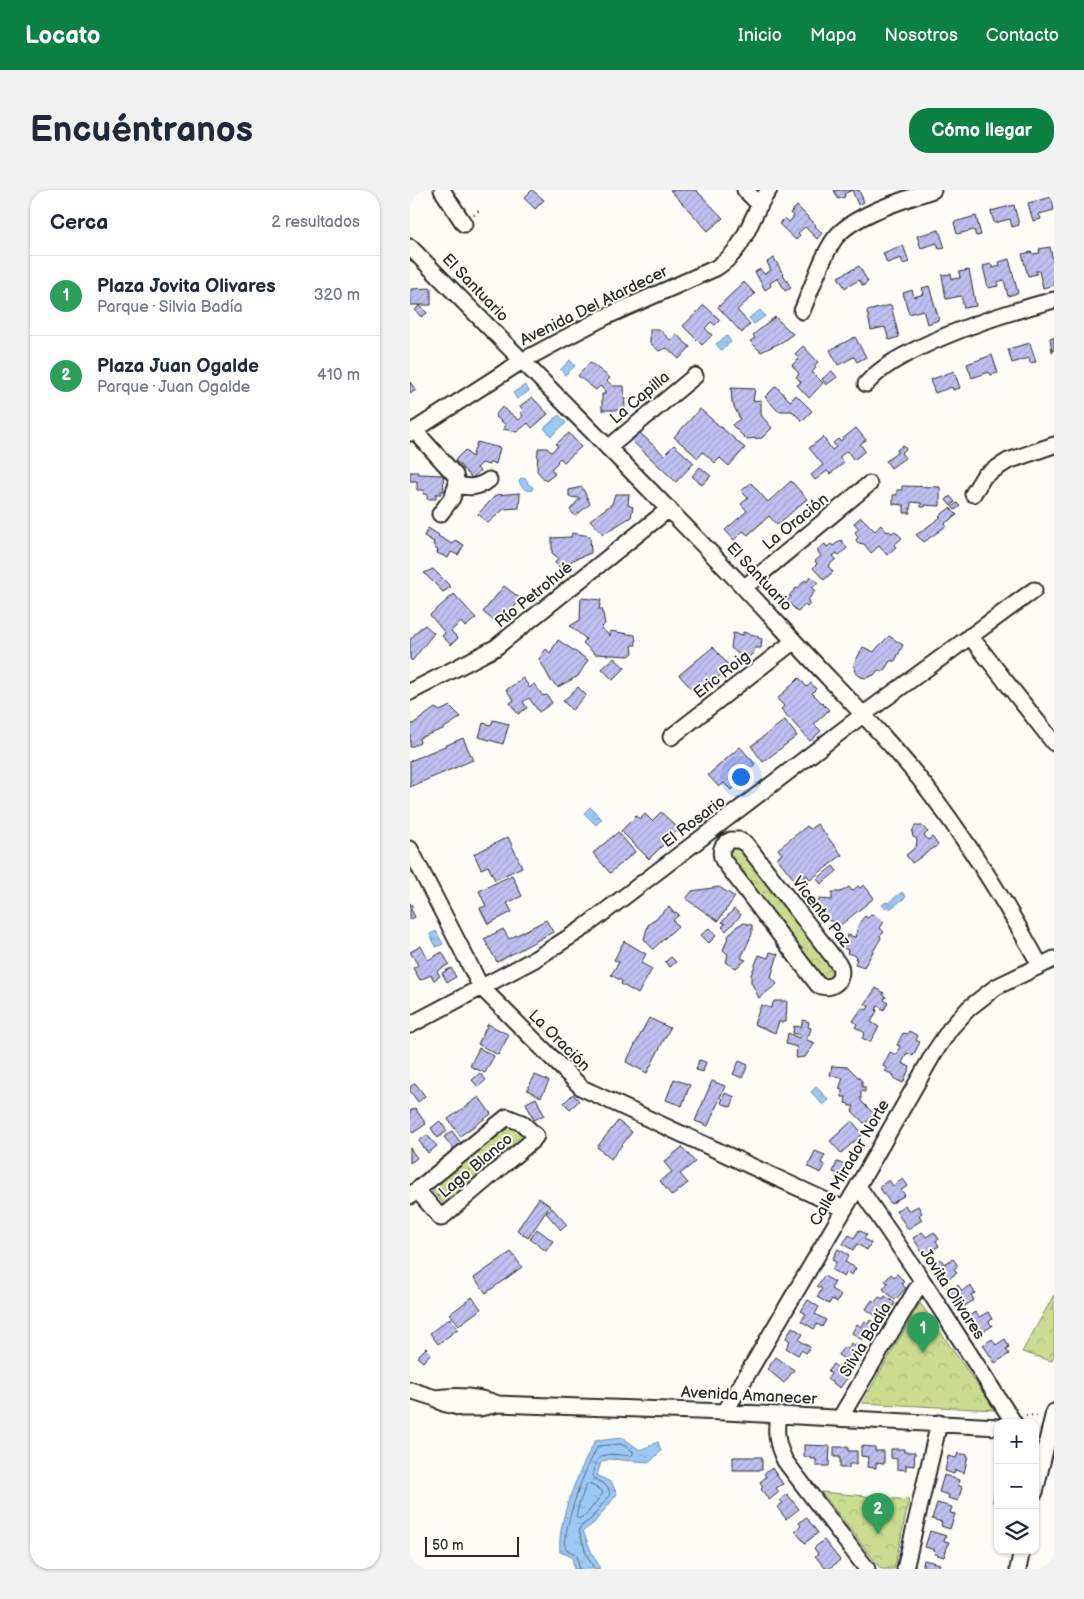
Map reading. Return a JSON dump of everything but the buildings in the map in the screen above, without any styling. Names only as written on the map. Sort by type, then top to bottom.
[{"type":"street","points":[[442,190],[464,224]]},
{"type":"street","points":[[745,190],[760,206]]},
{"type":"street","name":"Avenida Del Atardecer","points":[[412,432],[522,361],[605,317],[716,268],[728,260],[745,237],[769,190]]},
{"type":"street","points":[[802,311],[831,245],[844,229],[854,222],[883,209],[933,190]]},
{"type":"street","name":"El Santuario","points":[[410,247],[745,586],[794,641],[864,714],[926,787],[954,825],[1000,894],[1040,965]]},
{"type":"street","points":[[866,384],[874,374],[894,361],[944,336],[984,320],[1054,300]]},
{"type":"street","name":"La Capilla","points":[[608,448],[695,376]]},
{"type":"street","points":[[412,432],[455,475],[457,484],[452,498],[440,514]]},
{"type":"street","points":[[973,494],[984,476],[1008,461],[1054,445]]},
{"type":"street","points":[[457,484],[465,487],[480,486],[489,480]]},
{"type":"street","name":"La Oración","points":[[745,586],[869,484]]},
{"type":"street","name":"Río Petrohué","points":[[410,692],[496,648],[669,509]]},
{"type":"street","name":"El Rosario","points":[[410,1025],[535,959],[582,929],[864,714],[1034,590]]},
{"type":"street","points":[[970,636],[1054,743]]},
{"type":"street","name":"Eric Roig","points":[[671,737],[794,641]]},
{"type":"street","points":[[716,827],[727,842]]},
{"type":"street","name":"Vicenta Paz","points":[[739,840],[746,844],[840,966],[841,975],[836,984],[828,987],[818,985],[723,860],[721,852],[724,844],[727,842],[739,840]]},
{"type":"street","name":"La Oración","points":[[410,849],[481,988],[582,1088],[844,1209]]},
{"type":"street","name":"Calle Mirador Norte","points":[[725,1412],[934,1053],[954,1023],[969,1008],[996,987],[1054,959]]},
{"type":"street","name":"Lago Blanco","points":[[507,1117],[522,1123],[536,1136],[441,1218],[429,1204],[413,1193],[507,1117]]},
{"type":"street","name":"Jovita Olivares","points":[[858,1186],[922,1280],[1011,1419]]},
{"type":"street","name":"Silvia Badía","points":[[840,1418],[922,1280]]},
{"type":"street","name":"Avenida Amanecer","points":[[410,1390],[435,1398],[465,1396],[498,1404],[725,1412],[994,1427]]},
{"type":"street","points":[[1038,1464],[1042,1429],[1054,1412]]},
{"type":"street","points":[[778,1415],[778,1445],[785,1461],[867,1569]]},
{"type":"street","points":[[905,1569],[939,1424]]},
{"type":"street","points":[[1018,1569],[1021,1554]]},
{"type":"path","points":[[429,1204],[505,1141]]},
{"type":"path","points":[[492,1152],[504,1165]]},
{"type":"green space","points":[[741,845],[837,975],[824,981],[726,852],[728,849]]},
{"type":"green space","points":[[507,1122],[520,1127],[528,1140],[446,1207],[429,1187]]},
{"type":"green space","points":[[1054,1295],[1054,1356],[1052,1361],[1022,1352]]},
{"type":"green space","points":[[920,1303],[995,1410],[862,1403]]},
{"type":"green space","points":[[821,1492],[909,1500],[894,1569],[881,1569]]},
{"type":"water","points":[[760,310],[765,316],[754,324],[749,318]]},
{"type":"water","points":[[727,336],[731,342],[721,350],[716,344]]},
{"type":"water","points":[[570,360],[575,366],[565,375],[560,370]]},
{"type":"water","points":[[525,385],[529,391],[517,399],[513,393]]},
{"type":"water","points":[[559,415],[566,423],[551,436],[544,428]]},
{"type":"water","points":[[521,478],[526,479],[529,485],[533,487],[532,490],[526,490],[522,487],[519,481]]},
{"type":"water","points":[[590,807],[602,819],[596,825],[584,813]]},
{"type":"water","points":[[902,892],[906,897],[890,909],[888,906],[885,908],[882,905],[886,902],[888,903]]},
{"type":"water","points":[[436,931],[443,944],[436,947],[430,934]]},
{"type":"water","points":[[816,1087],[829,1100],[823,1105],[811,1092]]},
{"type":"water","points":[[623,1438],[640,1450],[658,1442],[661,1451],[650,1462],[609,1459],[601,1462],[597,1475],[612,1483],[617,1494],[594,1523],[583,1531],[599,1569],[574,1569],[572,1557],[560,1552],[562,1524],[571,1495],[595,1441]]},
{"type":"place","name":"Plaza Jovita Olivares","points":[[923,1353]]},
{"type":"place","name":"Plaza Juan Ogalde","points":[[878,1534]]}]
